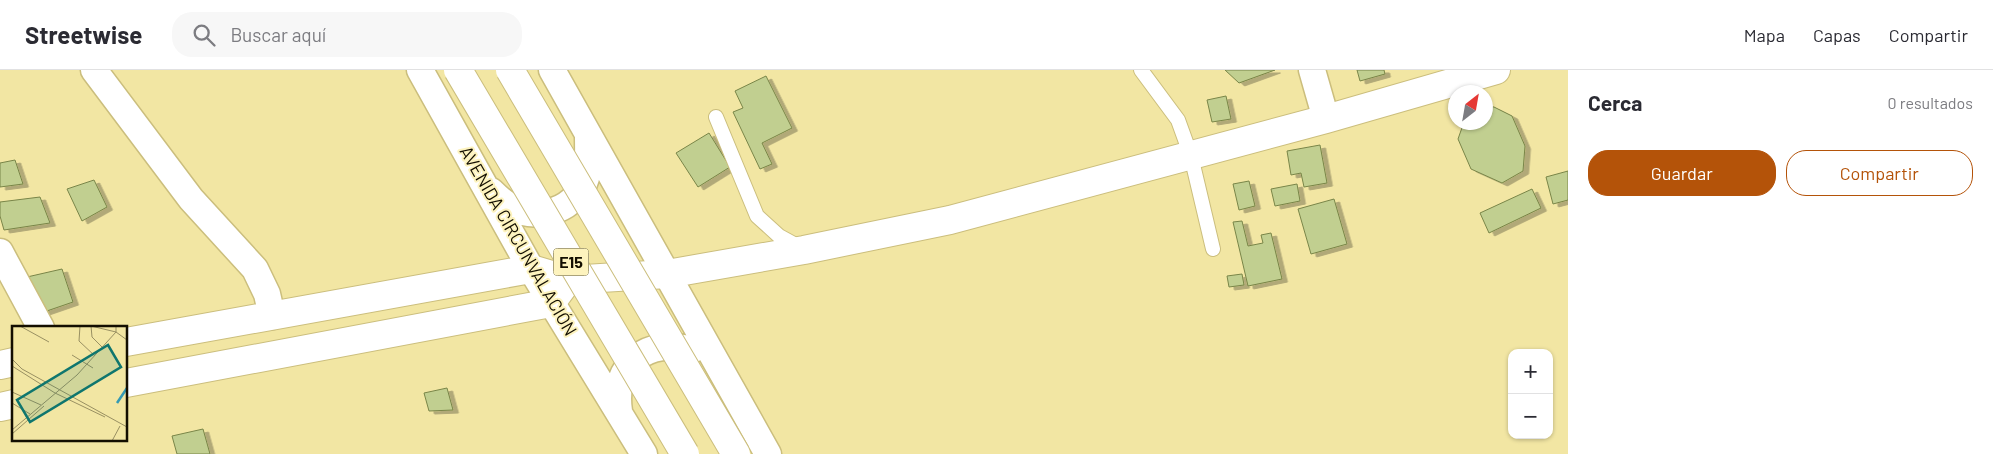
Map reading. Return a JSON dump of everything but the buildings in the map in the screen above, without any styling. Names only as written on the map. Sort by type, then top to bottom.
[{"type":"main road","name":"AVENIDA CIRCUNVALACIÓN","points":[[458,70],[685,454]]},
{"type":"main road","name":"E15","points":[[510,70],[736,454]]},
{"type":"main road","points":[[128,342],[531,269],[568,280],[667,274],[804,250],[950,220],[1326,119],[1488,71]]},
{"type":"main road","points":[[128,383],[551,303],[568,280]]},
{"type":"street","points":[[94,70],[190,199],[254,269],[268,294],[272,316]]},
{"type":"street","name":"AVENIDA CIRCUNVALACIÓN","points":[[420,70],[531,269],[644,454]]},
{"type":"street","name":"AVENIDA CIRCUNVALACIÓN","points":[[552,70],[768,454]]},
{"type":"street","points":[[1312,70],[1326,119]]},
{"type":"street","points":[[488,189],[514,209],[532,213],[558,210],[571,203],[585,180],[589,162],[588,136]]},
{"type":"street","points":[[0,252],[41,326]]},
{"type":"street","name":"AVENIDA CIRCUNVALACIÓN","points":[[619,411],[618,386],[634,360],[644,352],[660,346],[679,346],[697,351],[717,366]]},
{"type":"lane","points":[[1141,70],[1178,120],[1191,156],[1213,249]]},
{"type":"lane","points":[[716,117],[758,216],[779,236],[804,250]]}]
